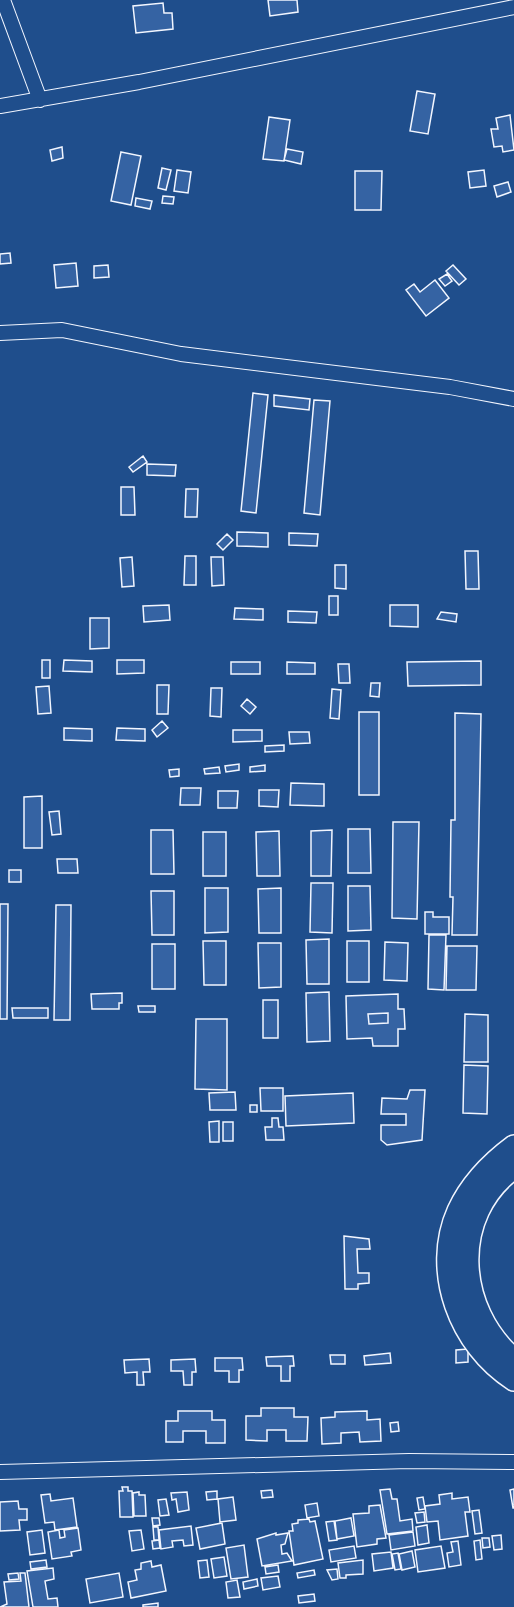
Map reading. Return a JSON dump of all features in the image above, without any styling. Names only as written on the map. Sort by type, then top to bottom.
[{"type":"highway","points":[[514,1146],[482,1174],[464,1200],[453,1230],[450,1257],[450,1283],[455,1306],[467,1332],[483,1353],[514,1380]]},
{"type":"highway","points":[[514,1168],[496,1184],[478,1212],[468,1254],[471,1296],[478,1316],[494,1340],[514,1359]]},
{"type":"street","points":[[3,0],[40,100]]},
{"type":"street","points":[[0,106],[514,7]]},
{"type":"street","points":[[0,333],[62,330],[181,354],[450,387],[514,399]]},
{"type":"street","points":[[0,1472],[409,1461],[514,1462]]},
{"type":"building","points":[[268,0],[297,0],[298,12],[270,16]]},
{"type":"building","points":[[163,3],[164,13],[172,13],[173,29],[136,33],[133,6]]},
{"type":"building","points":[[417,91],[435,94],[428,134],[410,131]]},
{"type":"building","points":[[510,115],[514,150],[503,152],[502,146],[494,147],[491,129],[498,129],[496,118]]},
{"type":"building","points":[[269,117],[290,120],[284,161],[263,159]]},
{"type":"building","points":[[62,147],[63,158],[52,161],[50,150]]},
{"type":"building","points":[[287,149],[303,152],[301,164],[284,160]]},
{"type":"building","points":[[121,152],[141,156],[131,205],[111,201]]},
{"type":"building","points":[[162,168],[171,170],[166,190],[158,188]]},
{"type":"building","points":[[177,170],[191,172],[188,193],[174,191]]},
{"type":"building","points":[[484,170],[486,186],[470,188],[468,172]]},
{"type":"building","points":[[355,171],[382,171],[381,210],[355,210]]},
{"type":"building","points":[[508,182],[511,192],[497,197],[494,186]]},
{"type":"building","points":[[163,196],[174,197],[173,204],[162,203]]},
{"type":"building","points":[[136,198],[152,201],[150,209],[135,206]]},
{"type":"building","points":[[10,253],[11,263],[0,264],[0,254]]},
{"type":"building","points":[[76,263],[78,286],[56,288],[54,265]]},
{"type":"building","points":[[108,265],[109,277],[94,278],[94,266]]},
{"type":"building","points":[[453,265],[466,279],[459,285],[446,271]]},
{"type":"building","points":[[447,274],[452,281],[445,286],[439,279]]},
{"type":"building","points":[[435,280],[449,298],[426,316],[406,290],[414,284],[420,292]]},
{"type":"building","points":[[253,393],[268,395],[256,513],[241,511]]},
{"type":"building","points":[[274,395],[310,399],[309,410],[274,406]]},
{"type":"building","points":[[314,400],[330,401],[320,515],[304,513]]},
{"type":"building","points":[[143,456],[147,462],[133,472],[129,467]]},
{"type":"building","points":[[147,464],[176,465],[175,476],[147,475]]},
{"type":"building","points":[[121,487],[134,487],[135,515],[121,515]]},
{"type":"building","points":[[186,489],[198,489],[197,517],[185,517]]},
{"type":"building","points":[[237,532],[268,533],[268,547],[237,546]]},
{"type":"building","points":[[289,533],[318,534],[317,546],[289,545]]},
{"type":"building","points":[[227,534],[233,540],[223,550],[217,544]]},
{"type":"building","points":[[465,551],[478,551],[479,589],[466,589]]},
{"type":"building","points":[[185,556],[196,556],[196,585],[184,585]]},
{"type":"building","points":[[132,557],[134,586],[122,587],[120,558]]},
{"type":"building","points":[[211,557],[223,557],[224,585],[212,586]]},
{"type":"building","points":[[335,565],[346,565],[346,589],[335,588]]},
{"type":"building","points":[[329,596],[338,596],[338,615],[329,615]]},
{"type":"building","points":[[169,605],[170,620],[144,622],[143,606]]},
{"type":"building","points":[[390,605],[418,605],[418,627],[390,626]]},
{"type":"building","points":[[235,608],[263,609],[263,620],[234,619]]},
{"type":"building","points":[[288,611],[317,612],[316,623],[288,622]]},
{"type":"building","points":[[441,612],[457,614],[456,622],[437,619]]},
{"type":"building","points":[[90,618],[109,618],[109,648],[90,649]]},
{"type":"building","points":[[42,660],[50,660],[50,678],[42,678]]},
{"type":"building","points":[[64,660],[92,661],[92,672],[63,671]]},
{"type":"building","points":[[117,660],[144,660],[144,673],[117,674]]},
{"type":"building","points":[[481,661],[481,685],[408,686],[407,662]]},
{"type":"building","points":[[231,662],[260,662],[260,674],[231,674]]},
{"type":"building","points":[[287,662],[315,663],[315,674],[287,674]]},
{"type":"building","points":[[338,664],[349,664],[350,683],[339,683]]},
{"type":"building","points":[[371,683],[380,683],[379,697],[370,696]]},
{"type":"building","points":[[157,685],[169,685],[168,714],[157,714]]},
{"type":"building","points":[[49,686],[51,713],[38,714],[36,687]]},
{"type":"building","points":[[211,688],[222,688],[221,717],[210,716]]},
{"type":"building","points":[[332,689],[341,690],[339,719],[330,718]]},
{"type":"building","points":[[247,699],[256,707],[250,714],[241,706]]},
{"type":"building","points":[[359,712],[379,712],[379,795],[359,795]]},
{"type":"building","points":[[455,713],[481,714],[477,935],[452,935],[451,820],[455,820]]},
{"type":"building","points":[[162,721],[168,728],[157,737],[152,730]]},
{"type":"building","points":[[64,728],[92,729],[92,741],[64,740]]},
{"type":"building","points":[[117,728],[145,729],[145,741],[116,740]]},
{"type":"building","points":[[233,730],[262,730],[262,741],[233,742]]},
{"type":"building","points":[[289,732],[309,732],[310,743],[290,744]]},
{"type":"building","points":[[284,745],[284,751],[265,752],[265,746]]},
{"type":"building","points":[[239,764],[239,770],[226,772],[225,766]]},
{"type":"building","points":[[265,765],[265,771],[250,772],[250,767]]},
{"type":"building","points":[[219,767],[220,773],[205,774],[204,769]]},
{"type":"building","points":[[179,769],[179,776],[170,777],[169,770]]},
{"type":"building","points":[[291,783],[324,784],[324,806],[290,805]]},
{"type":"building","points":[[181,788],[201,788],[200,805],[180,805]]},
{"type":"building","points":[[259,790],[279,790],[278,807],[259,806]]},
{"type":"building","points":[[218,791],[238,791],[237,808],[218,808]]},
{"type":"building","points":[[42,796],[42,848],[24,848],[24,797]]},
{"type":"building","points":[[59,811],[61,834],[52,835],[49,812]]},
{"type":"building","points":[[393,822],[419,822],[417,919],[392,918]]},
{"type":"building","points":[[348,829],[370,829],[371,873],[348,873]]},
{"type":"building","points":[[151,830],[173,830],[174,874],[151,874]]},
{"type":"building","points":[[332,830],[331,876],[311,876],[311,831]]},
{"type":"building","points":[[279,831],[280,876],[257,876],[256,832]]},
{"type":"building","points":[[203,832],[226,832],[226,876],[203,876]]},
{"type":"building","points":[[57,859],[77,859],[78,873],[58,873]]},
{"type":"building","points":[[9,870],[21,870],[21,882],[9,882]]},
{"type":"building","points":[[311,883],[333,883],[332,933],[310,932]]},
{"type":"building","points":[[348,886],[370,886],[371,930],[348,931]]},
{"type":"building","points":[[205,888],[228,888],[228,932],[205,933]]},
{"type":"building","points":[[281,888],[281,933],[259,933],[258,889]]},
{"type":"building","points":[[151,891],[174,891],[174,935],[152,935]]},
{"type":"building","points":[[0,904],[8,904],[7,1019],[0,1019]]},
{"type":"building","points":[[56,905],[71,905],[70,1020],[54,1020]]},
{"type":"building","points":[[425,912],[433,912],[433,917],[449,917],[449,934],[425,934]]},
{"type":"building","points":[[429,935],[446,935],[444,990],[428,989]]},
{"type":"building","points":[[329,939],[329,984],[307,984],[306,940]]},
{"type":"building","points":[[203,941],[226,941],[226,985],[204,985]]},
{"type":"building","points":[[347,941],[369,941],[369,982],[347,982]]},
{"type":"building","points":[[385,942],[408,943],[407,981],[384,980]]},
{"type":"building","points":[[258,943],[281,943],[281,987],[259,988]]},
{"type":"building","points":[[152,944],[175,944],[175,989],[152,989]]},
{"type":"building","points":[[447,946],[477,946],[476,990],[446,990]]},
{"type":"building","points":[[329,992],[330,1041],[307,1042],[306,993]]},
{"type":"building","points":[[122,993],[122,1003],[119,1003],[119,1009],[92,1009],[91,994]]},
{"type":"building","points":[[398,994],[398,1009],[404,1009],[405,1029],[398,1029],[398,1046],[373,1046],[372,1038],[347,1039],[346,996]],"holes":[[[388,1013],[388,1023],[369,1024],[368,1014]]]},
{"type":"building","points":[[263,1000],[278,1000],[278,1038],[263,1038]]},
{"type":"building","points":[[138,1006],[155,1006],[155,1012],[139,1012]]},
{"type":"building","points":[[12,1008],[48,1008],[48,1018],[13,1018]]},
{"type":"building","points":[[388,1013],[388,1023],[369,1024],[368,1014]]},
{"type":"building","points":[[465,1014],[488,1015],[488,1062],[464,1062]]},
{"type":"building","points":[[196,1019],[227,1019],[227,1090],[195,1089]]},
{"type":"building","points":[[464,1065],[488,1066],[487,1114],[463,1113]]},
{"type":"building","points":[[260,1088],[283,1088],[283,1111],[261,1111]]},
{"type":"building","points":[[410,1090],[425,1090],[422,1140],[387,1145],[381,1140],[381,1125],[406,1125],[406,1114],[381,1114],[382,1098],[407,1099]]},
{"type":"building","points":[[235,1092],[236,1110],[210,1110],[209,1093]]},
{"type":"building","points":[[353,1093],[354,1123],[286,1126],[285,1096]]},
{"type":"building","points":[[250,1105],[257,1105],[257,1112],[250,1112]]},
{"type":"building","points":[[272,1118],[278,1118],[279,1127],[283,1127],[284,1140],[266,1140],[265,1127],[272,1127]]},
{"type":"building","points":[[219,1121],[219,1142],[210,1142],[209,1122]]},
{"type":"building","points":[[223,1122],[233,1122],[233,1141],[223,1141]]},
{"type":"building","points":[[344,1236],[369,1239],[370,1249],[357,1249],[358,1273],[369,1273],[369,1283],[358,1284],[358,1289],[345,1289]]},
{"type":"building","points":[[468,1349],[468,1362],[456,1363],[456,1350]]},
{"type":"building","points":[[390,1353],[391,1363],[365,1365],[364,1356]]},
{"type":"building","points":[[330,1355],[345,1355],[345,1364],[331,1364]]},
{"type":"building","points":[[293,1356],[294,1366],[290,1366],[290,1381],[281,1381],[281,1366],[267,1366],[266,1357]]},
{"type":"building","points":[[215,1358],[242,1358],[243,1370],[239,1370],[239,1382],[229,1382],[229,1371],[215,1371]]},
{"type":"building","points":[[149,1359],[150,1372],[143,1372],[144,1385],[137,1385],[137,1372],[125,1373],[124,1360]]},
{"type":"building","points":[[195,1359],[196,1372],[192,1372],[192,1385],[184,1385],[183,1371],[171,1371],[171,1360]]},
{"type":"building","points":[[261,1408],[294,1408],[294,1417],[308,1417],[307,1441],[286,1441],[286,1430],[267,1430],[267,1441],[246,1440],[246,1416],[261,1416]]},
{"type":"building","points":[[178,1411],[212,1411],[212,1420],[225,1420],[225,1443],[206,1443],[206,1431],[183,1431],[183,1442],[166,1442],[166,1421],[178,1421]]},
{"type":"building","points":[[367,1411],[367,1420],[380,1419],[381,1441],[360,1442],[359,1432],[341,1433],[341,1443],[322,1444],[321,1418],[335,1417],[335,1412]]},
{"type":"building","points":[[398,1422],[399,1431],[391,1432],[390,1423]]},
{"type":"building","points":[[122,1487],[128,1487],[128,1491],[132,1491],[133,1517],[120,1517],[119,1491],[123,1491]]},
{"type":"building","points":[[390,1489],[392,1499],[397,1499],[400,1521],[412,1519],[413,1531],[387,1534],[380,1490]]},
{"type":"building","points":[[514,1489],[514,1508],[513,1508],[510,1490]]},
{"type":"building","points":[[272,1490],[273,1497],[262,1498],[261,1491]]},
{"type":"building","points":[[217,1491],[217,1499],[207,1500],[206,1492]]},
{"type":"building","points":[[139,1492],[139,1495],[145,1495],[146,1516],[134,1516],[133,1493]]},
{"type":"building","points":[[187,1492],[189,1510],[178,1512],[176,1499],[172,1500],[171,1493]]},
{"type":"building","points":[[452,1493],[452,1499],[468,1497],[470,1512],[465,1512],[468,1536],[440,1540],[438,1521],[427,1522],[425,1506],[440,1504],[439,1495]]},
{"type":"building","points":[[50,1494],[51,1501],[73,1498],[77,1527],[55,1530],[54,1522],[45,1523],[41,1495]]},
{"type":"building","points":[[233,1497],[236,1520],[220,1522],[218,1499]]},
{"type":"building","points":[[423,1497],[425,1509],[419,1510],[417,1498]]},
{"type":"building","points":[[166,1499],[169,1515],[160,1516],[158,1500]]},
{"type":"building","points":[[18,1501],[19,1509],[27,1509],[27,1520],[19,1520],[20,1530],[0,1531],[0,1502]]},
{"type":"building","points":[[317,1503],[319,1516],[307,1518],[305,1505]]},
{"type":"building","points":[[380,1505],[386,1538],[377,1539],[377,1544],[357,1547],[353,1514],[369,1513],[369,1506]]},
{"type":"building","points":[[479,1510],[482,1533],[475,1534],[472,1511]]},
{"type":"building","points":[[424,1512],[425,1522],[417,1523],[415,1513]]},
{"type":"building","points":[[152,1518],[159,1518],[160,1525],[153,1526]]},
{"type":"building","points":[[351,1518],[354,1536],[337,1539],[335,1521]]},
{"type":"building","points":[[309,1519],[310,1522],[315,1521],[323,1559],[294,1565],[289,1531],[293,1531],[292,1524],[298,1523],[298,1520]]},
{"type":"building","points":[[334,1521],[337,1540],[329,1541],[326,1522]]},
{"type":"building","points":[[222,1523],[225,1544],[200,1549],[196,1528]]},
{"type":"building","points":[[427,1525],[429,1543],[418,1545],[416,1527]]},
{"type":"building","points":[[191,1526],[193,1545],[184,1546],[183,1540],[172,1541],[173,1547],[161,1549],[159,1530]]},
{"type":"building","points":[[153,1527],[158,1527],[159,1540],[154,1540]]},
{"type":"building","points":[[78,1528],[81,1550],[71,1552],[72,1556],[52,1559],[48,1532],[59,1530],[60,1538],[65,1537],[64,1530]]},
{"type":"building","points":[[42,1530],[45,1553],[30,1555],[27,1532]]},
{"type":"building","points":[[141,1530],[144,1549],[132,1551],[129,1531]]},
{"type":"building","points":[[413,1532],[415,1546],[391,1550],[389,1535]]},
{"type":"building","points":[[276,1533],[276,1535],[288,1533],[285,1544],[281,1545],[282,1554],[287,1553],[292,1561],[262,1566],[257,1539]]},
{"type":"building","points":[[501,1535],[502,1549],[494,1550],[492,1536]]},
{"type":"building","points":[[482,1538],[489,1538],[490,1547],[483,1548]]},
{"type":"building","points":[[159,1540],[160,1548],[153,1549],[152,1541]]},
{"type":"building","points":[[480,1540],[482,1559],[476,1560],[474,1541]]},
{"type":"building","points":[[458,1541],[461,1565],[449,1567],[447,1553],[453,1552],[451,1542]]},
{"type":"building","points":[[244,1545],[248,1577],[231,1579],[226,1548]]},
{"type":"building","points":[[354,1546],[356,1558],[331,1562],[329,1550]]},
{"type":"building","points":[[441,1546],[445,1568],[418,1572],[415,1550]]},
{"type":"building","points":[[412,1551],[415,1567],[402,1570],[399,1554]]},
{"type":"building","points":[[391,1552],[393,1568],[374,1571],[372,1554]]},
{"type":"building","points":[[398,1553],[401,1569],[395,1570],[392,1554]]},
{"type":"building","points":[[224,1557],[227,1576],[214,1578],[211,1559]]},
{"type":"building","points":[[46,1560],[47,1567],[31,1569],[30,1562]]},
{"type":"building","points":[[207,1560],[209,1577],[200,1578],[198,1561]]},
{"type":"building","points":[[363,1560],[363,1574],[346,1575],[346,1578],[340,1578],[338,1563]]},
{"type":"building","points":[[151,1561],[152,1567],[161,1565],[166,1591],[131,1598],[128,1582],[137,1580],[135,1570],[141,1569],[141,1563]]},
{"type":"building","points":[[278,1565],[279,1572],[266,1574],[265,1567]]},
{"type":"building","points":[[53,1568],[54,1579],[45,1581],[48,1599],[57,1598],[58,1607],[33,1607],[27,1571]]},
{"type":"building","points":[[337,1569],[338,1579],[332,1580],[327,1570]]},
{"type":"building","points":[[314,1570],[315,1575],[298,1578],[297,1573]]},
{"type":"building","points":[[18,1573],[19,1579],[9,1580],[8,1574]]},
{"type":"building","points":[[20,1573],[25,1573],[29,1607],[0,1607],[7,1604],[4,1582],[21,1581]]},
{"type":"building","points":[[119,1573],[123,1597],[90,1603],[86,1579]]},
{"type":"building","points":[[278,1576],[280,1587],[263,1590],[261,1578]]},
{"type":"building","points":[[257,1579],[258,1586],[244,1589],[243,1582]]},
{"type":"building","points":[[237,1580],[240,1597],[228,1598],[226,1582]]},
{"type":"building","points":[[314,1594],[315,1601],[299,1603],[298,1596]]},
{"type":"building","points":[[158,1603],[158,1607],[143,1607],[143,1605]]}]
